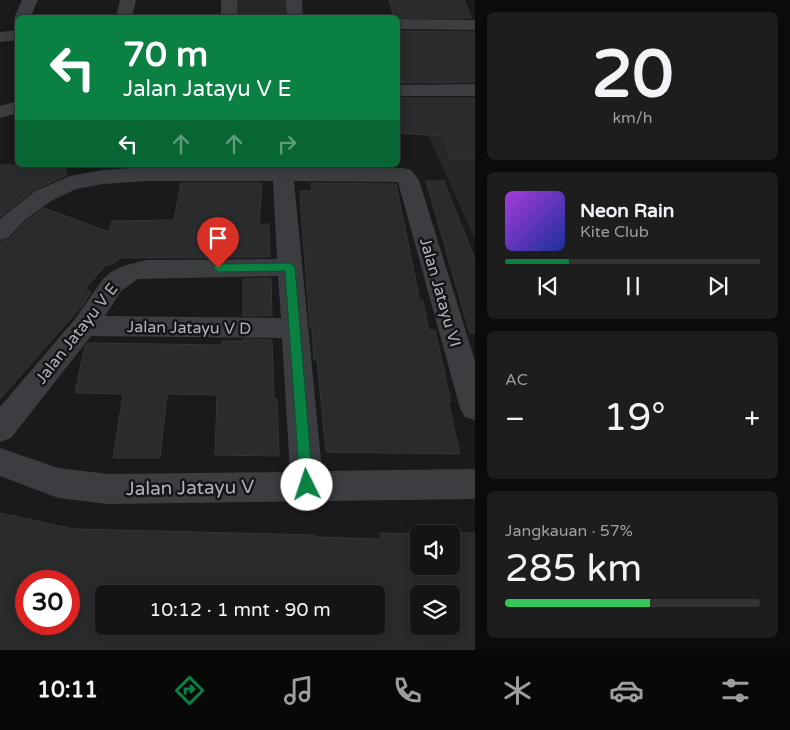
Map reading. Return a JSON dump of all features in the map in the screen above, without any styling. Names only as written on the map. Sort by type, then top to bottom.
[{"type":"street","points":[[23,15],[30,0]]},
{"type":"street","points":[[125,15],[128,0]]},
{"type":"street","points":[[229,0],[229,15]]},
{"type":"street","points":[[294,0],[295,15]]},
{"type":"street","points":[[400,24],[475,25]]},
{"type":"street","points":[[400,91],[475,90]]},
{"type":"street","points":[[0,112],[15,108]]},
{"type":"street","points":[[0,232],[17,215],[43,196],[70,183],[103,177],[147,174],[283,170],[307,485]]},
{"type":"street","name":"Jalan Jatayu VI","points":[[283,170],[396,174],[406,177],[475,408]]},
{"type":"street","name":"Jalan Jatayu V E","points":[[0,429],[84,326],[112,285],[120,278],[132,272],[146,269],[290,267]]},
{"type":"street","name":"Jalan Jatayu V D","points":[[84,326],[295,328]]},
{"type":"street","name":"Jalan Jatayu V","points":[[0,462],[58,482],[108,489],[475,484]]},
{"type":"shaded area","points":[[235,0],[287,0],[290,15],[232,15]]},
{"type":"shaded area","points":[[413,101],[475,102],[475,235],[473,235]]},
{"type":"building","points":[[389,0],[464,0],[472,18],[400,18],[400,15],[393,15]]},
{"type":"building","points":[[400,31],[475,32],[475,82],[400,83]]},
{"type":"building","points":[[400,98],[475,98],[475,159],[450,158],[445,136],[400,133]]},
{"type":"building","points":[[0,165],[15,165],[15,167],[65,167],[67,175],[34,190],[0,217]]},
{"type":"building","points":[[426,181],[444,181],[475,259],[475,333],[470,334]]},
{"type":"building","points":[[181,183],[262,183],[259,224],[269,224],[270,257],[121,258],[105,266],[85,289],[91,292],[82,306],[0,399],[0,242],[9,239],[26,221],[44,208],[109,232],[112,221],[174,220]]},
{"type":"building","points":[[311,183],[396,184],[420,301],[423,301],[429,330],[435,330],[460,454],[326,452],[317,360],[314,360],[312,328],[310,328],[301,212],[300,191],[312,191]]},
{"type":"building","points":[[271,278],[272,316],[243,316],[243,279]]},
{"type":"building","points":[[243,339],[272,340],[274,399],[277,399],[279,456],[215,455],[217,395],[167,394],[160,458],[113,458],[123,394],[75,393],[85,346],[88,343],[222,345],[222,341],[243,341]]},
{"type":"building","points":[[0,513],[74,529],[315,535],[315,537],[381,539],[380,533],[410,534],[410,575],[460,575],[460,533],[475,533],[475,650],[0,650]]},
{"type":"route","points":[[218,268],[290,267],[307,485]]}]
